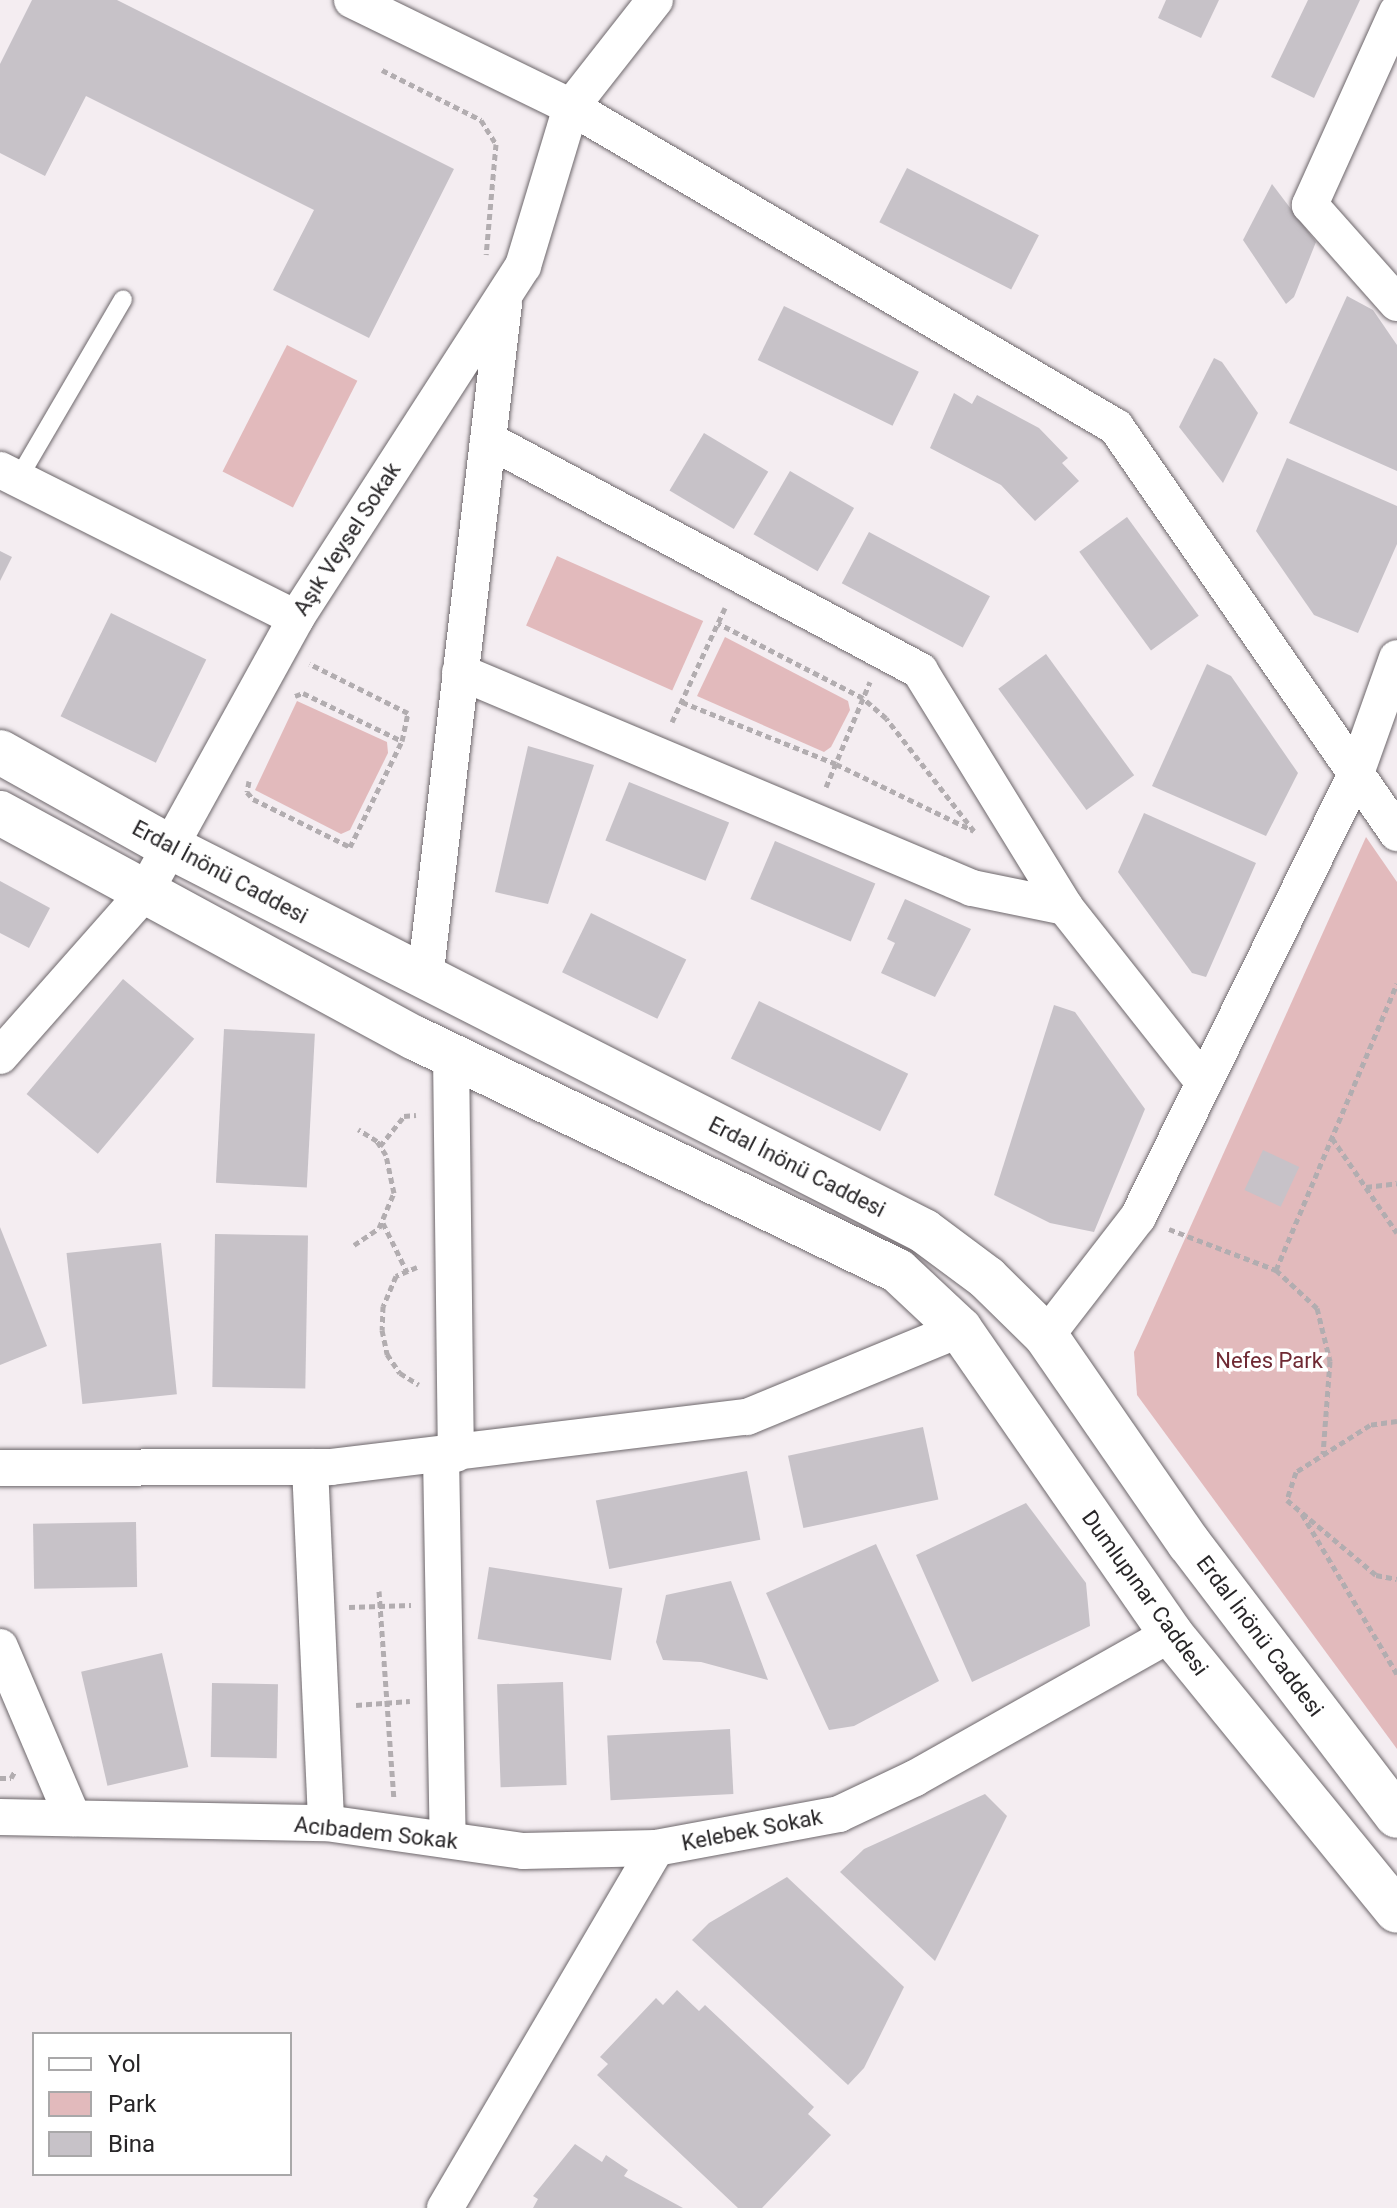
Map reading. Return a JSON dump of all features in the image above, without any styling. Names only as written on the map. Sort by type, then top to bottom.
[{"type":"main road","name":"Erdal İnönü Caddesi","points":[[0,752],[170,847],[924,1231],[987,1278],[1046,1336],[1189,1543],[1397,1816]]},
{"type":"main road","points":[[0,813],[451,1054]]},
{"type":"main road","name":"Dumlupınar Caddesi","points":[[451,1054],[898,1271],[960,1329],[1171,1634],[1397,1911]]},
{"type":"street","points":[[352,0],[571,107],[1116,427],[1397,833]]},
{"type":"street","name":"Aşık Veysel Sokak","points":[[0,1056],[145,892],[296,618],[523,266],[571,107],[655,0]]},
{"type":"street","points":[[1397,12],[1310,205],[1397,303]]},
{"type":"street","points":[[425,979],[505,294]]},
{"type":"street","points":[[488,440],[920,671],[1065,907],[1204,1083]]},
{"type":"street","points":[[9,474],[296,618]]},
{"type":"street","points":[[1046,1336],[1138,1217],[1355,776],[1397,658]]},
{"type":"street","points":[[460,672],[972,888],[1065,907]]},
{"type":"street","points":[[448,1840],[451,1054]]},
{"type":"street","points":[[0,1468],[310,1467],[448,1455],[747,1417],[960,1329]]},
{"type":"street","points":[[310,1467],[326,1823]]},
{"type":"street","name":"Kelebek Sokak","points":[[445,2208],[656,1848],[839,1814],[915,1778],[1171,1634]]},
{"type":"street","points":[[0,1647],[73,1818]]},
{"type":"street","name":"Acıbadem Sokak","points":[[0,1817],[326,1823],[395,1816],[448,1840],[523,1851],[656,1848]]},
{"type":"lane","points":[[9,474],[123,299]]},
{"type":"path","points":[[382,70],[481,120],[496,144],[485,260]]},
{"type":"path","points":[[670,727],[731,596]]},
{"type":"path","points":[[682,702],[836,764],[974,831],[886,718],[863,698],[718,623]]},
{"type":"path","points":[[255,766],[247,792],[253,799],[350,847],[402,741],[408,713],[302,660]]},
{"type":"path","points":[[824,792],[875,672]]},
{"type":"path","points":[[289,698],[303,693],[402,741]]},
{"type":"path","points":[[1276,1270],[1397,983]]},
{"type":"path","points":[[380,1146],[404,1116],[422,1115]]},
{"type":"path","points":[[354,1245],[383,1221],[394,1193],[380,1146],[358,1129]]},
{"type":"path","points":[[1332,1138],[1397,1233]]},
{"type":"path","points":[[1365,1187],[1397,1183]]},
{"type":"path","points":[[1138,1217],[1276,1270],[1317,1308],[1330,1361],[1322,1455]]},
{"type":"path","points":[[383,1221],[407,1272]]},
{"type":"path","points":[[424,1264],[396,1276],[389,1290],[382,1330],[387,1354],[400,1373],[427,1390]]},
{"type":"path","points":[[1397,1421],[1370,1425],[1296,1472],[1287,1500],[1376,1575],[1397,1579]]},
{"type":"path","points":[[1299,1510],[1397,1674]]},
{"type":"path","points":[[379,1591],[395,1816]]},
{"type":"path","points":[[336,1608],[420,1605]]},
{"type":"path","points":[[343,1706],[425,1699]]},
{"type":"path","points":[[380,1798],[395,1816]]},
{"type":"path","points":[[395,1816],[406,1799]]},
{"type":"green space","points":[[287,345],[357,381],[293,507],[223,472]]},
{"type":"green space","points":[[557,556],[703,621],[672,691],[526,625]]},
{"type":"green space","points":[[725,637],[848,701],[850,710],[831,747],[824,752],[697,696]]},
{"type":"green space","points":[[297,701],[387,742],[388,753],[350,830],[341,834],[255,790]]},
{"type":"green space","name":"Nefes Park","points":[[1366,837],[1397,882],[1397,1749],[1137,1395],[1134,1352]]},
{"type":"building","points":[[32,0],[117,0],[454,169],[369,338],[273,290],[314,210],[86,96],[45,176],[0,153],[0,64]]},
{"type":"building","points":[[1166,0],[1219,0],[1201,38],[1158,18]]},
{"type":"building","points":[[1308,0],[1360,0],[1314,98],[1271,77]]},
{"type":"building","points":[[907,168],[1039,235],[1011,290],[879,222]]},
{"type":"building","points":[[1272,184],[1316,242],[1294,297],[1286,304],[1243,240]]},
{"type":"building","points":[[1347,296],[1373,310],[1397,345],[1397,471],[1289,423]]},
{"type":"building","points":[[784,306],[919,372],[893,426],[758,360]]},
{"type":"building","points":[[1214,358],[1222,362],[1258,413],[1223,483],[1179,427]]},
{"type":"building","points":[[954,393],[972,404],[977,395],[1039,428],[1068,458],[1062,463],[1079,481],[1035,521],[1001,485],[930,448]]},
{"type":"building","points":[[704,433],[768,472],[734,529],[669,490]]},
{"type":"building","points":[[1287,458],[1397,506],[1397,544],[1358,633],[1314,615],[1256,531]]},
{"type":"building","points":[[790,471],[854,508],[818,571],[754,534]]},
{"type":"building","points":[[1127,517],[1199,616],[1151,650],[1079,552]]},
{"type":"building","points":[[869,532],[990,596],[963,648],[842,583]]},
{"type":"building","points":[[0,551],[12,557],[0,581]]},
{"type":"building","points":[[111,613],[206,659],[156,763],[61,716]]},
{"type":"building","points":[[1046,654],[1134,775],[1086,810],[998,689]]},
{"type":"building","points":[[1207,664],[1231,676],[1298,773],[1266,836],[1152,786]]},
{"type":"building","points":[[528,746],[594,765],[548,904],[495,892]]},
{"type":"building","points":[[629,782],[729,822],[706,881],[605,840]]},
{"type":"building","points":[[1144,813],[1256,863],[1206,977],[1192,973],[1118,872]]},
{"type":"building","points":[[775,841],[875,884],[851,942],[750,899]]},
{"type":"building","points":[[0,881],[50,908],[29,948],[0,933]]},
{"type":"building","points":[[905,899],[971,929],[935,997],[881,973],[895,943],[887,939]]},
{"type":"building","points":[[591,913],[686,959],[657,1019],[562,972]]},
{"type":"building","points":[[123,979],[194,1039],[98,1154],[27,1094]]},
{"type":"building","points":[[759,1001],[908,1074],[880,1131],[731,1059]]},
{"type":"building","points":[[1054,1005],[1075,1012],[1145,1109],[1094,1232],[1050,1223],[994,1195]]},
{"type":"building","points":[[224,1029],[315,1034],[307,1188],[216,1183]]},
{"type":"building","points":[[1263,1150],[1299,1167],[1281,1207],[1244,1190]]},
{"type":"building","points":[[0,1227],[47,1346],[0,1365]]},
{"type":"building","points":[[215,1234],[308,1236],[305,1389],[212,1387]]},
{"type":"building","points":[[161,1243],[177,1394],[82,1404],[67,1253]]},
{"type":"building","points":[[923,1427],[938,1499],[803,1528],[788,1456]]},
{"type":"building","points":[[747,1471],[760,1540],[609,1569],[596,1500]]},
{"type":"building","points":[[1026,1503],[1086,1583],[1090,1626],[972,1682],[916,1555]]},
{"type":"building","points":[[136,1522],[137,1587],[34,1589],[33,1524]]},
{"type":"building","points":[[876,1544],[939,1681],[854,1726],[829,1730],[766,1593]]},
{"type":"building","points":[[489,1567],[622,1588],[611,1660],[478,1639]]},
{"type":"building","points":[[731,1581],[768,1680],[701,1662],[663,1660],[656,1642],[666,1595]]},
{"type":"building","points":[[162,1653],[188,1767],[107,1786],[81,1672]]},
{"type":"building","points":[[563,1682],[567,1785],[501,1787],[497,1684]]},
{"type":"building","points":[[212,1683],[278,1684],[277,1758],[211,1757]]},
{"type":"building","points":[[730,1729],[733,1794],[611,1800],[607,1735]]},
{"type":"building","points":[[985,1794],[1007,1816],[935,1961],[840,1872],[864,1849]]},
{"type":"building","points":[[787,1877],[904,1987],[864,2068],[848,2085],[692,1940],[709,1923]]},
{"type":"building","points":[[677,1990],[699,2011],[705,2005],[814,2107],[808,2114],[831,2135],[762,2208],[738,2208],[597,2075],[608,2064],[600,2057],[656,1998],[663,2005]]},
{"type":"building","points":[[575,2144],[602,2162],[606,2155],[628,2170],[624,2176],[683,2208],[533,2208],[538,2199],[533,2196]]}]
